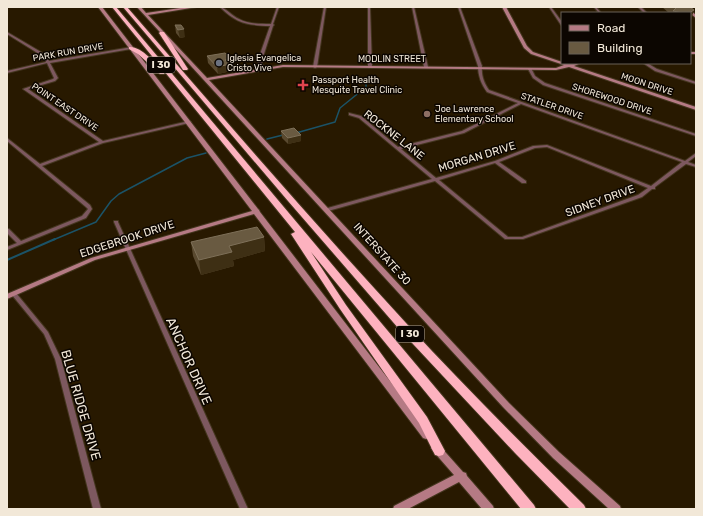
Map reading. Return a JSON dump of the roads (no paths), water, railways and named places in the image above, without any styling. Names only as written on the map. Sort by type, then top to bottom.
[{"type":"highway","name":"I 30","points":[[114,7],[529,509]]},
{"type":"highway","name":"I 30","points":[[125,7],[316,230],[382,304],[478,406],[579,509]]},
{"type":"highway","points":[[162,33],[201,96]]},
{"type":"highway","points":[[131,48],[140,53],[184,93]]},
{"type":"highway","points":[[278,207],[343,307],[423,420],[439,451]]},
{"type":"main road","points":[[100,7],[439,451],[489,509]]},
{"type":"main road","name":"INTERSTATE 30","points":[[139,7],[506,405],[556,455],[616,509]]},
{"type":"main road","points":[[145,14],[195,7]]},
{"type":"main road","name":"MOON DRIVE","points":[[504,7],[528,50],[539,56],[561,63]]},
{"type":"main road","points":[[689,7],[696,13]]},
{"type":"main road","name":"MOON DRIVE","points":[[564,64],[696,109]]},
{"type":"main road","name":"MODLIN STREET","points":[[206,79],[283,66],[556,69],[576,64]]},
{"type":"main road","name":"EDGEBROOK DRIVE","points":[[7,297],[93,259],[257,211]]},
{"type":"main road","points":[[398,509],[462,476]]},
{"type":"street","points":[[221,7],[239,22],[274,25]]},
{"type":"street","points":[[265,69],[260,64],[260,60],[274,25],[278,7]]},
{"type":"street","points":[[315,67],[325,7]]},
{"type":"street","points":[[369,7],[370,67]]},
{"type":"street","points":[[413,7],[426,68]]},
{"type":"street","name":"STATLER DRIVE","points":[[459,7],[485,86],[488,91],[696,166]]},
{"type":"street","points":[[550,7],[561,23]]},
{"type":"street","name":"POINT EAST DRIVE","points":[[7,33],[45,56],[56,78],[54,80],[25,89],[102,142]]},
{"type":"street","name":"PARK RUN DRIVE","points":[[7,72],[48,62],[131,48]]},
{"type":"street","points":[[647,64],[656,70],[696,83]]},
{"type":"street","name":"SHOREWOOD DRIVE","points":[[530,69],[538,80],[549,86],[696,135]]},
{"type":"street","points":[[398,148],[463,132],[521,103]]},
{"type":"street","name":"ROCKNE LANE","points":[[350,114],[360,117],[507,238],[523,238]]},
{"type":"street","points":[[39,166],[102,142],[189,122]]},
{"type":"street","points":[[7,140],[90,209],[84,217],[7,249]]},
{"type":"street","name":"MORGAN DRIVE","points":[[326,210],[496,162],[534,147],[547,146],[653,188]]},
{"type":"street","name":"SIDNEY DRIVE","points":[[523,238],[635,199],[653,188],[696,154]]},
{"type":"street","points":[[496,162],[524,182]]},
{"type":"street","name":"ANCHOR DRIVE","points":[[116,222],[244,509]]},
{"type":"street","points":[[7,230],[20,243]]},
{"type":"street","name":"BLUE RIDGE DRIVE","points":[[14,294],[46,333],[58,359],[97,509]]},
{"type":"waterway","points":[[296,133],[335,122],[340,108],[366,87],[366,80]]},
{"type":"waterway","points":[[267,139],[283,135]]},
{"type":"waterway","points":[[53,240],[96,222],[111,201],[119,194],[187,158],[206,153]]},
{"type":"waterway","points":[[7,260],[55,239]]},
{"type":"place","name":"Iglesia Evangelica Cristo Vive","points":[[219,63]]},
{"type":"place","name":"Passport Health Mesquite Travel Clinic","points":[[303,85]]},
{"type":"place","name":"Joe Lawrence Elementary School","points":[[427,114]]}]
